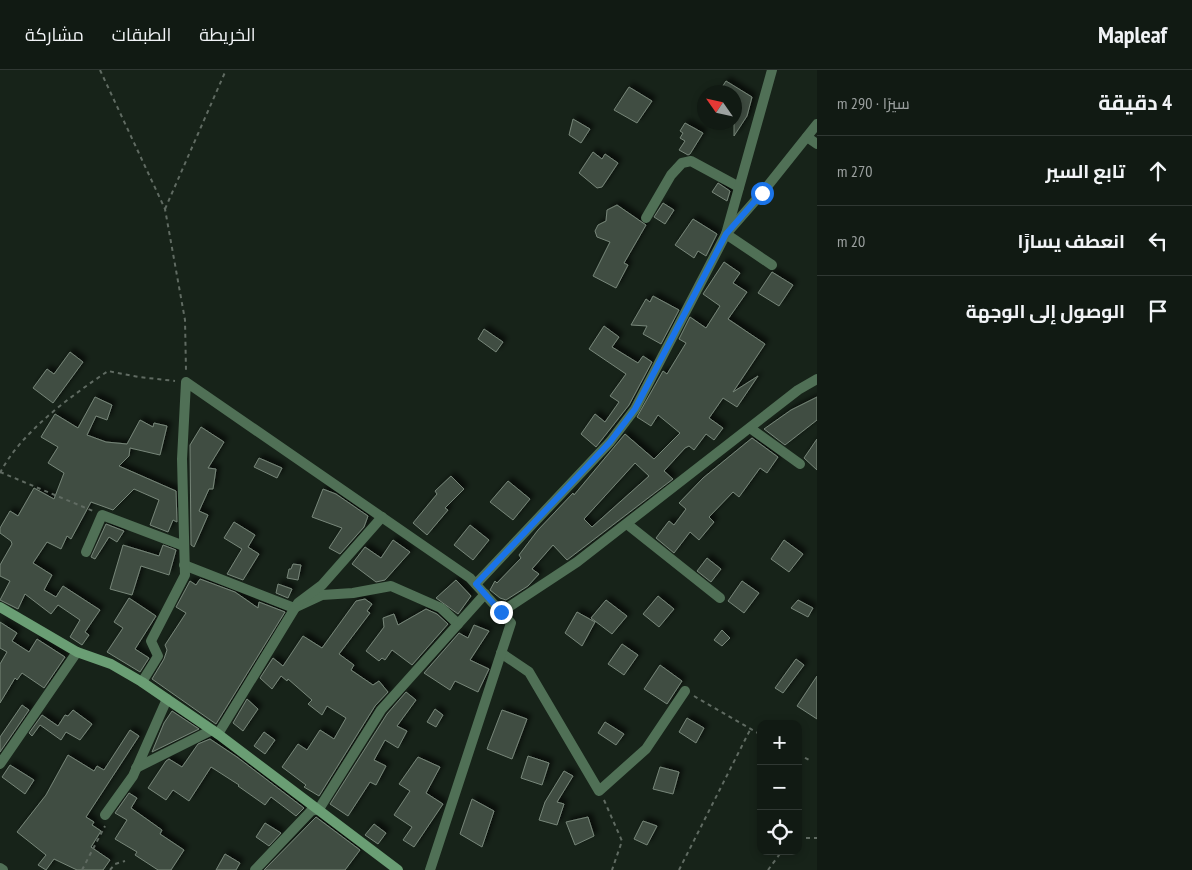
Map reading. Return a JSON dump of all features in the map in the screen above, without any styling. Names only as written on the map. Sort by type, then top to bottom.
[{"type":"street","points":[[476,584],[610,442],[635,409],[726,234],[772,70]]},
{"type":"street","points":[[726,234],[817,124]]},
{"type":"street","points":[[807,137],[817,144]]},
{"type":"street","points":[[646,218],[671,175],[682,163],[691,162],[739,187]]},
{"type":"street","points":[[726,234],[772,265]]},
{"type":"street","points":[[501,612],[577,562],[798,390],[817,379]]},
{"type":"street","points":[[186,382],[476,584],[511,623],[430,870]]},
{"type":"street","points":[[142,682],[158,656],[151,641],[185,576],[182,459],[186,382]]},
{"type":"street","points":[[750,428],[800,464]]},
{"type":"street","points":[[86,552],[102,515],[184,546]]},
{"type":"street","points":[[136,768],[215,732],[294,608],[322,585],[382,517]]},
{"type":"street","points":[[627,524],[720,598]]},
{"type":"street","points":[[184,565],[294,608],[322,595],[352,593],[391,586],[441,608],[458,624]]},
{"type":"street","points":[[255,870],[311,812],[319,809],[381,710],[485,594]]},
{"type":"street","points":[[0,607],[76,652],[111,664],[142,682],[215,732],[398,870]]},
{"type":"street","points":[[0,764],[76,652]]},
{"type":"street","points":[[501,653],[529,672],[599,791],[646,749],[685,691]]},
{"type":"street","points":[[105,815],[136,768],[167,700]]},
{"type":"path","points":[[100,70],[165,209],[185,320],[186,382],[139,377],[108,371],[83,388],[38,426],[5,462],[0,472],[102,515]]},
{"type":"path","points":[[165,209],[226,70]]},
{"type":"path","points":[[685,691],[757,733]]},
{"type":"path","points":[[679,870],[750,730]]},
{"type":"path","points":[[802,756],[810,760]]},
{"type":"path","points":[[599,791],[622,841],[612,870]]},
{"type":"path","points":[[82,870],[108,820],[105,815]]},
{"type":"path","points":[[802,838],[817,838]]},
{"type":"path","points":[[768,870],[779,855]]},
{"type":"path","points":[[110,870],[116,864],[125,860]]},
{"type":"building","points":[[726,81],[732,85],[723,85]]},
{"type":"building","points":[[629,87],[652,101],[637,123],[614,110]]},
{"type":"building","points":[[742,91],[752,97],[747,116],[742,124]]},
{"type":"building","points":[[573,119],[590,129],[581,143],[569,135]]},
{"type":"building","points":[[685,123],[703,133],[688,155],[679,150],[685,141],[680,138],[683,133],[680,131]]},
{"type":"building","points":[[593,152],[602,159],[605,154],[618,163],[602,187],[597,188],[579,173]]},
{"type":"building","points":[[718,183],[730,191],[727,201],[712,192]]},
{"type":"building","points":[[663,203],[674,210],[665,224],[654,217]]},
{"type":"building","points":[[617,205],[646,225],[624,263],[628,265],[616,288],[593,276],[610,242],[597,237],[595,231],[598,225],[606,221],[607,210]]},
{"type":"building","points":[[693,219],[717,234],[706,256],[698,251],[694,258],[675,245]]},
{"type":"building","points":[[724,262],[740,273],[733,283],[747,292],[728,319],[765,344],[733,392],[758,376],[737,407],[723,398],[709,418],[723,428],[714,440],[706,434],[694,450],[689,446],[685,448],[664,471],[673,479],[567,560],[553,545],[532,569],[539,574],[528,586],[506,600],[500,598],[490,590],[495,581],[497,583],[521,558],[519,555],[538,530],[573,493],[574,495],[625,434],[654,459],[680,433],[658,415],[651,426],[637,417],[663,371],[667,374],[686,343],[679,339],[690,317],[706,328],[720,306],[703,294]],"holes":[[[635,463],[649,476],[592,527],[584,519]]]},
{"type":"building","points":[[772,272],[793,285],[779,306],[758,293]]},
{"type":"building","points":[[653,296],[679,310],[661,344],[643,334],[647,326],[631,325],[646,299],[650,302]]},
{"type":"building","points":[[604,326],[619,337],[612,347],[638,363],[643,356],[652,362],[629,405],[596,447],[581,434],[595,414],[605,422],[619,402],[610,396],[626,374],[589,349]]},
{"type":"building","points":[[484,329],[503,342],[496,352],[478,339]]},
{"type":"building","points":[[70,352],[83,362],[53,403],[33,388],[47,369],[54,374]]},
{"type":"building","points":[[95,397],[112,405],[107,420],[96,416],[87,435],[106,442],[127,444],[140,420],[153,427],[154,423],[167,426],[160,455],[130,448],[129,456],[119,466],[176,491],[177,522],[173,520],[168,532],[150,525],[159,500],[134,489],[113,510],[91,502],[71,539],[67,536],[61,549],[47,542],[33,563],[52,575],[44,590],[56,597],[63,586],[100,610],[85,632],[89,635],[82,645],[70,637],[80,620],[58,605],[51,614],[25,594],[18,609],[0,600],[10,581],[0,576],[0,565],[12,544],[11,541],[0,533],[0,528],[10,511],[18,516],[34,488],[54,499],[64,473],[48,463],[58,447],[41,437],[55,414],[78,428]]},
{"type":"building","points":[[817,397],[817,420],[785,445],[764,429],[791,410]]},
{"type":"building","points":[[201,427],[224,442],[208,468],[216,469],[213,489],[209,489],[199,511],[208,515],[194,547],[191,545],[190,445]]},
{"type":"building","points":[[752,438],[778,457],[767,473],[760,468],[739,497],[733,492],[709,517],[714,522],[699,540],[690,532],[674,553],[656,538],[669,521],[674,525],[686,509],[679,503],[703,478]]},
{"type":"building","points":[[817,439],[817,470],[804,458]]},
{"type":"building","points":[[259,458],[282,468],[277,478],[254,467]]},
{"type":"building","points":[[451,476],[464,489],[445,508],[448,510],[427,535],[413,523],[437,494],[435,491]]},
{"type":"building","points":[[508,481],[530,499],[513,520],[490,502]]},
{"type":"building","points":[[323,489],[336,494],[368,516],[364,527],[340,554],[329,548],[342,528],[312,517]]},
{"type":"building","points":[[234,522],[255,535],[248,547],[259,554],[243,580],[227,574],[242,549],[224,538]]},
{"type":"building","points":[[106,524],[124,531],[117,542],[109,537],[95,559],[91,557]]},
{"type":"building","points":[[470,525],[489,540],[473,560],[454,545]]},
{"type":"building","points":[[393,540],[410,552],[385,580],[376,582],[352,564],[365,547],[381,558]]},
{"type":"building","points":[[784,540],[803,554],[789,572],[771,559]]},
{"type":"building","points":[[123,545],[159,556],[163,545],[176,550],[169,575],[141,566],[132,595],[110,589]]},
{"type":"building","points":[[707,558],[721,569],[711,582],[697,571]]},
{"type":"building","points":[[293,564],[301,565],[298,580],[287,578],[289,569],[291,569]]},
{"type":"building","points":[[200,579],[235,592],[258,608],[259,602],[285,612],[216,724],[152,679],[164,659],[167,650],[165,645],[186,613],[176,607],[190,581],[196,585]]},
{"type":"building","points":[[456,580],[471,596],[458,614],[436,598]]},
{"type":"building","points":[[742,581],[759,593],[744,613],[728,601]]},
{"type":"building","points":[[278,584],[292,589],[288,598],[276,593]]},
{"type":"building","points":[[658,596],[674,609],[659,627],[643,614]]},
{"type":"building","points":[[129,598],[156,616],[135,649],[149,658],[140,672],[107,652],[123,628],[114,622]]},
{"type":"building","points":[[365,599],[372,604],[367,611],[370,613],[339,654],[354,665],[351,670],[373,685],[379,681],[388,692],[375,706],[319,796],[304,787],[306,785],[282,767],[298,744],[307,750],[320,730],[334,739],[346,718],[327,706],[322,715],[308,704],[312,700],[288,679],[287,681],[281,676],[272,689],[260,678],[273,658],[283,666],[303,636],[322,648],[356,601]]},
{"type":"building","points":[[606,600],[627,616],[612,634],[591,618]]},
{"type":"building","points":[[798,600],[813,608],[808,617],[791,608]]},
{"type":"building","points":[[426,609],[437,614],[448,624],[412,665],[392,650],[385,660],[382,658],[379,661],[366,651],[384,627],[383,618],[394,614],[398,625]]},
{"type":"building","points":[[577,612],[595,622],[582,646],[565,633]]},
{"type":"building","points":[[0,622],[17,633],[12,641],[29,652],[37,639],[65,657],[44,688],[22,673],[17,680],[15,678],[0,703],[0,664],[7,652],[0,648]]},
{"type":"building","points":[[474,625],[489,631],[470,660],[489,669],[478,692],[455,681],[450,690],[424,673],[459,633],[468,638]]},
{"type":"building","points":[[722,630],[730,638],[722,646],[714,640]]},
{"type":"building","points":[[622,644],[638,655],[624,675],[608,664]]},
{"type":"building","points":[[796,659],[804,665],[783,693],[775,688]]},
{"type":"building","points":[[660,665],[682,681],[667,704],[644,689]]},
{"type":"building","points":[[817,676],[817,719],[797,706]]},
{"type":"building","points":[[406,692],[416,700],[397,726],[407,731],[398,748],[385,740],[374,760],[386,766],[376,785],[370,782],[348,816],[330,804],[387,714]]},
{"type":"building","points":[[247,699],[258,709],[243,731],[233,723]]},
{"type":"building","points":[[22,705],[29,710],[0,752],[0,737]]},
{"type":"building","points":[[435,709],[443,715],[436,727],[427,722]]},
{"type":"building","points":[[73,710],[92,724],[80,740],[66,732],[61,740],[40,725],[32,736],[29,733],[42,715],[58,726],[65,715],[68,716]]},
{"type":"building","points":[[502,710],[527,719],[512,759],[487,749]]},
{"type":"building","points":[[172,711],[199,729],[152,752],[164,723]]},
{"type":"building","points":[[687,718],[704,728],[696,743],[679,732]]},
{"type":"building","points":[[605,722],[624,734],[616,745],[598,733]]},
{"type":"building","points":[[130,730],[139,736],[86,817],[94,822],[92,825],[101,831],[91,847],[110,860],[103,870],[77,870],[54,859],[46,870],[38,865],[46,855],[17,832],[46,795],[68,755],[94,771],[97,766],[104,770]]},
{"type":"building","points":[[264,732],[275,740],[265,754],[254,746]]},
{"type":"building","points":[[210,739],[304,808],[296,816],[271,797],[265,805],[211,767],[189,801],[173,790],[166,800],[148,788],[166,761],[169,759],[182,767],[198,744]]},
{"type":"building","points":[[528,756],[549,763],[542,785],[521,778]]},
{"type":"building","points":[[418,757],[440,767],[426,793],[443,804],[414,847],[403,840],[412,827],[394,815],[410,791],[399,784]]},
{"type":"building","points":[[10,765],[34,780],[25,794],[2,777]]},
{"type":"building","points":[[660,767],[679,772],[673,794],[653,789]]},
{"type":"building","points":[[564,771],[573,776],[557,802],[564,804],[557,825],[539,820],[545,802]]},
{"type":"building","points":[[129,793],[137,798],[131,808],[162,830],[160,834],[184,850],[171,870],[158,870],[135,855],[137,852],[115,839],[127,820],[115,813]]},
{"type":"building","points":[[472,799],[494,811],[482,847],[460,834]]},
{"type":"building","points":[[316,817],[360,850],[345,870],[264,870]]},
{"type":"building","points":[[588,817],[594,836],[575,845],[566,822]]},
{"type":"building","points":[[643,821],[657,826],[647,845],[634,839]]},
{"type":"building","points":[[265,823],[281,833],[269,846],[256,837]]},
{"type":"building","points":[[374,824],[386,833],[378,844],[365,835]]},
{"type":"building","points":[[225,854],[240,863],[236,870],[216,870]]},
{"type":"route","points":[[501,612],[476,584],[610,442],[635,409],[726,234],[762,193]]}]
